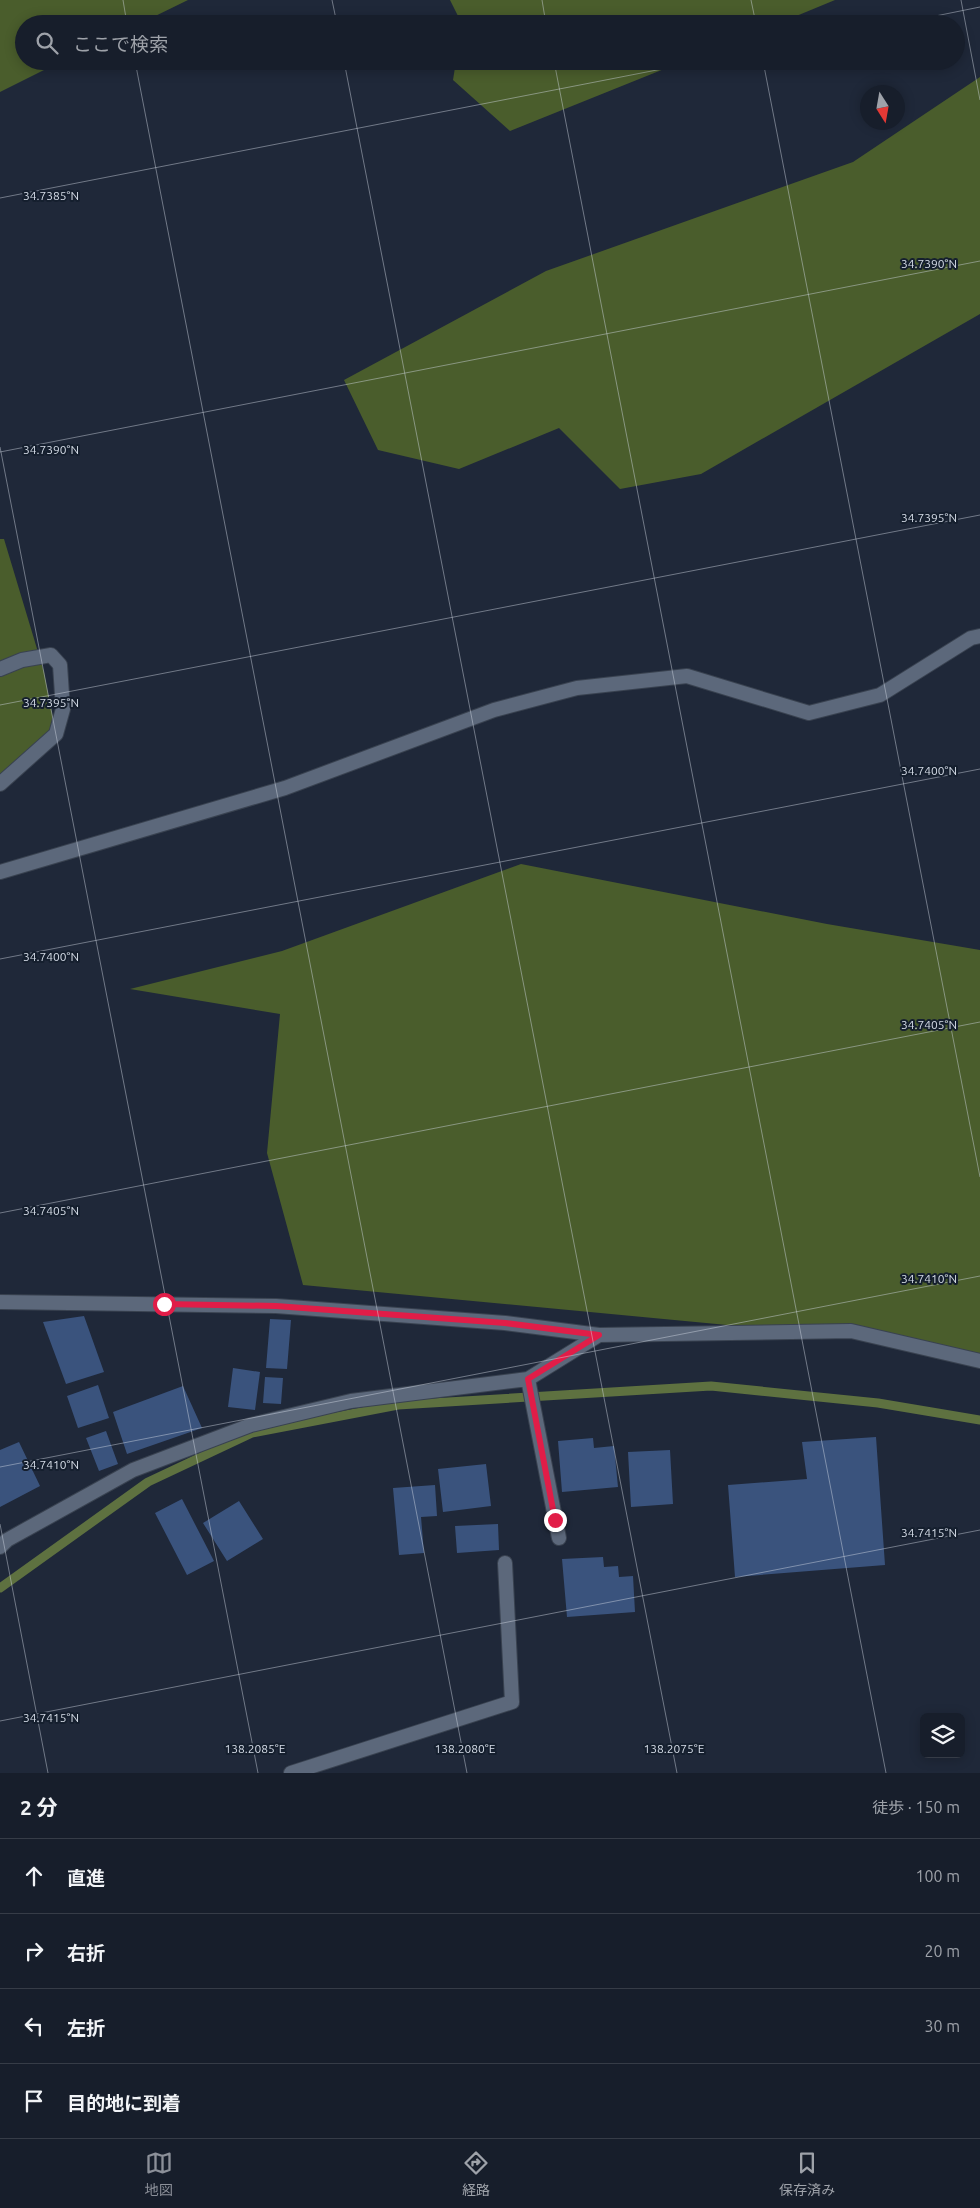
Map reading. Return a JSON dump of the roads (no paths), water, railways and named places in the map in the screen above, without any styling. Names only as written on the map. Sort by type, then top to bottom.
[{"type":"street","points":[[0,872],[286,788],[494,710],[577,688],[687,676],[809,713],[880,695],[972,638],[980,636]]},
{"type":"street","points":[[0,669],[22,660],[51,655],[60,665],[63,709],[56,734],[0,784]]},
{"type":"street","points":[[0,1302],[276,1306],[505,1323],[599,1335],[851,1331],[980,1361]]},
{"type":"street","points":[[0,1547],[7,1540],[133,1470],[250,1425],[351,1400],[528,1381],[599,1335]]},
{"type":"street","points":[[528,1381],[559,1538]]},
{"type":"street","points":[[291,1773],[512,1702],[505,1563]]},
{"type":"waterway","points":[[0,1588],[148,1482],[252,1433],[398,1405],[711,1386],[878,1403],[980,1420]]}]
